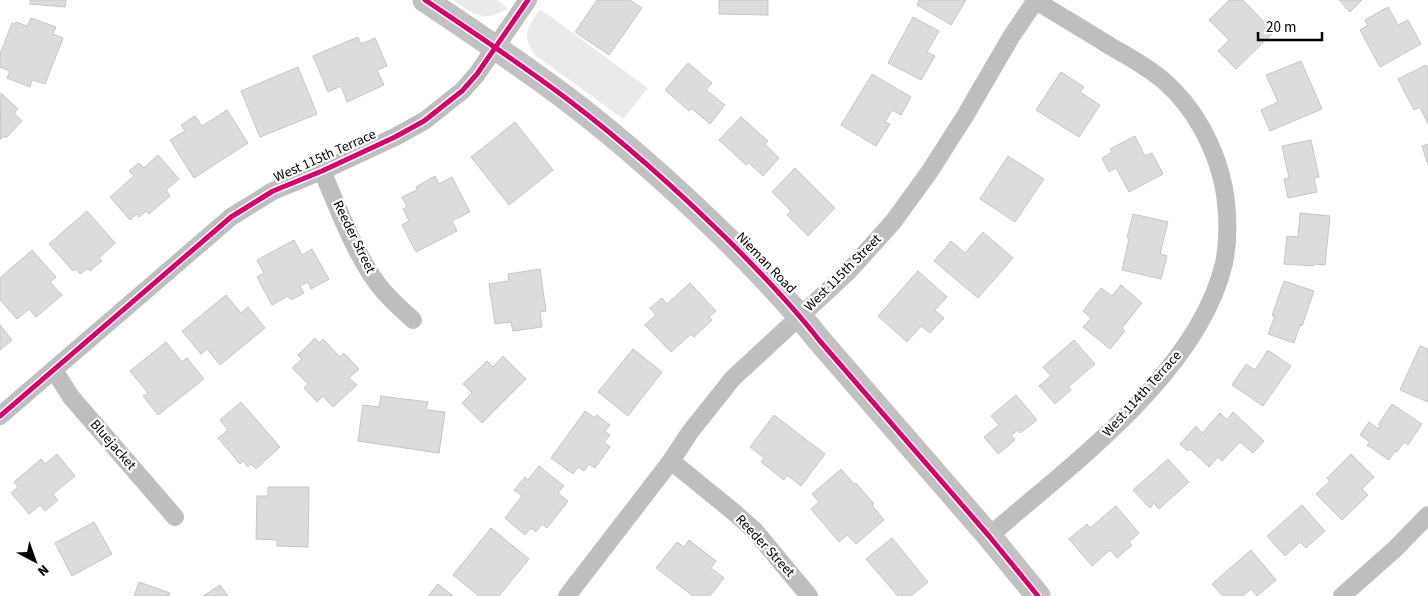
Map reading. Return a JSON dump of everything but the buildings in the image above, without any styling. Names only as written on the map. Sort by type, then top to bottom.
[{"type":"street","name":"Nieman Road","points":[[425,0],[571,102],[616,137],[678,192],[760,272],[800,316],[989,536],[1038,596]]},
{"type":"street","name":"West 115th Terrace","points":[[0,416],[231,217],[273,191],[322,171],[395,137],[424,121],[462,91],[528,0]]},
{"type":"street","name":"West 115th Street","points":[[567,596],[733,378],[848,272],[893,222],[930,171],[965,116],[1011,37],[1036,1]]},
{"type":"street","name":"West 114th Terrace","points":[[989,536],[1122,419],[1167,370],[1202,321],[1218,283],[1227,242],[1227,206],[1220,169],[1207,138],[1190,110],[1164,81],[1146,67],[1036,1]]},
{"type":"street","name":"Reeder Street","points":[[322,171],[364,263],[393,303],[413,320]]},
{"type":"street","name":"Bluejacket","points":[[54,370],[71,397],[175,517]]},
{"type":"street","name":"Reeder Street","points":[[670,462],[736,513],[755,531],[810,596]]},
{"type":"street","points":[[1342,596],[1396,548],[1428,514]]},
{"type":"shaded area","points":[[453,0],[497,0],[508,8],[500,13],[485,16],[473,13]]},
{"type":"shaded area","points":[[540,9],[648,88],[623,119],[535,55],[528,42],[527,32]]},
{"type":"cycle path","points":[[425,0],[517,63],[612,134],[690,203],[763,276],[797,314],[989,536],[1038,596]]},
{"type":"cycle path","points":[[0,416],[231,217],[273,191],[322,171],[395,137],[424,121],[462,91],[477,74],[528,0]]}]
